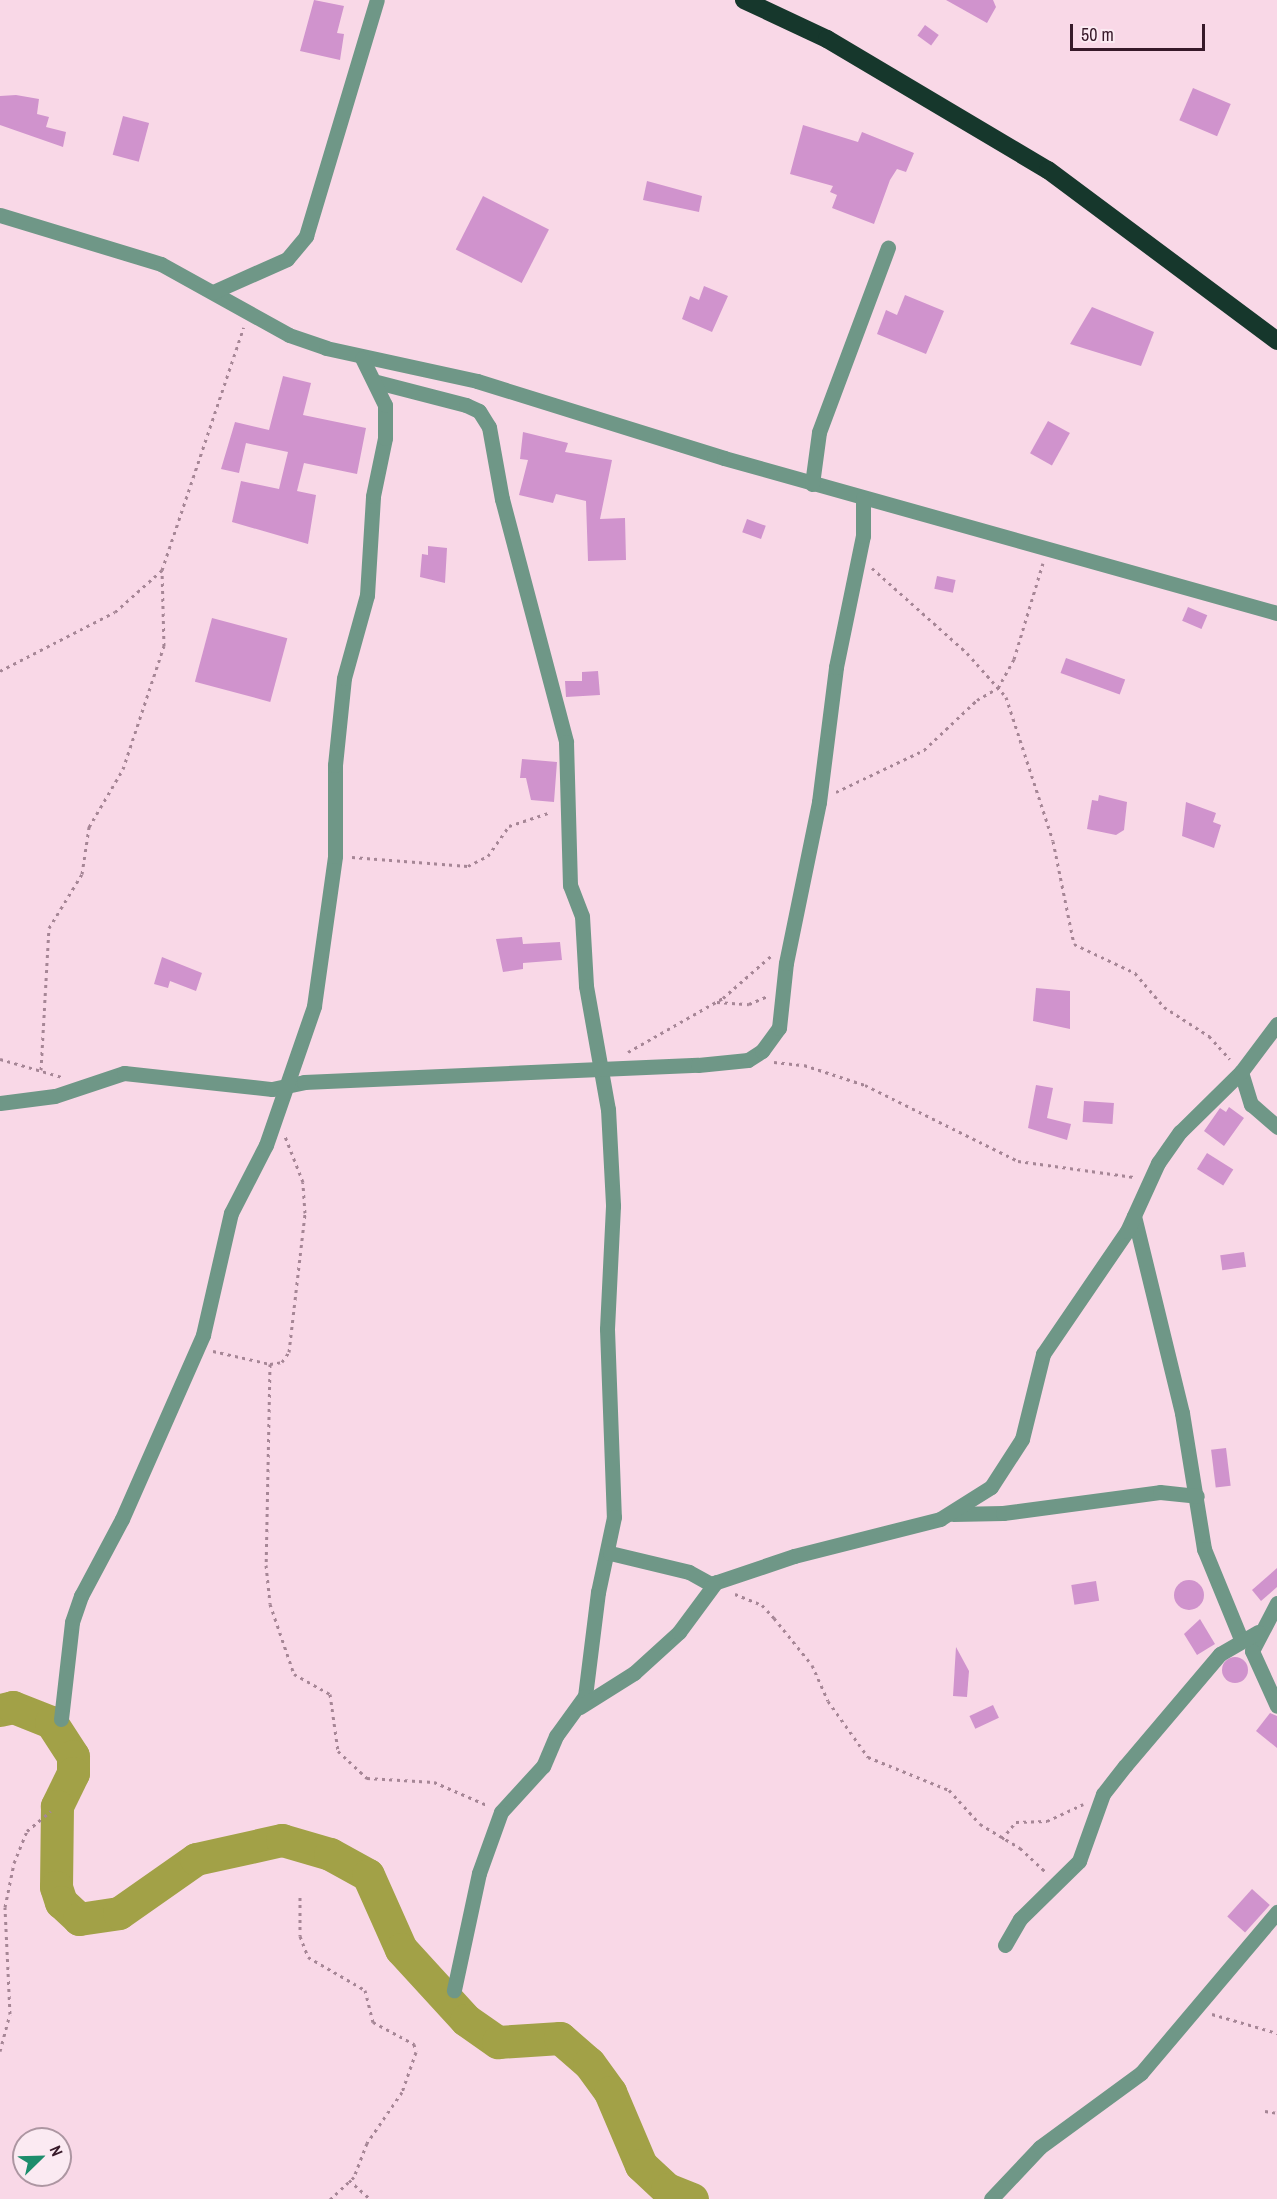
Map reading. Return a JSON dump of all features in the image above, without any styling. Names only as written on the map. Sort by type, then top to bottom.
[{"type":"highway","points":[[744,0],[827,39],[1048,170],[1277,341]]},
{"type":"street","points":[[213,292],[287,259],[306,236],[377,0]]},
{"type":"street","points":[[0,215],[161,264],[289,335],[362,358],[477,381],[812,484],[1056,548],[1277,613]]},
{"type":"street","points":[[812,484],[819,432],[888,247]]},
{"type":"street","points":[[61,1719],[72,1622],[81,1596],[122,1519],[198,1347],[231,1213],[275,1119],[314,1006],[335,856],[335,765],[344,678],[367,595],[373,496],[385,438],[385,405],[376,382],[362,358]]},
{"type":"street","points":[[376,382],[466,405],[479,411],[489,427],[502,499],[549,662],[571,794],[570,885],[582,916],[606,1066],[613,1206],[608,1329],[613,1397],[610,1553],[598,1592],[589,1676],[580,1707]]},
{"type":"street","points":[[0,1103],[55,1096],[124,1073],[150,1072],[259,1089],[288,1085],[530,1075],[606,1066],[748,1060],[774,1038],[820,790],[828,717],[858,554],[863,498]]},
{"type":"street","points":[[950,1514],[991,1487],[1017,1452],[1043,1354],[1134,1216],[1156,1169],[1194,1114],[1241,1072],[1277,1024]]},
{"type":"street","points":[[1241,1072],[1251,1104],[1277,1127]]},
{"type":"street","points":[[1134,1216],[1197,1496],[1208,1562],[1241,1639]]},
{"type":"street","points":[[610,1553],[715,1584],[950,1514],[1003,1512],[1160,1492],[1197,1496]]},
{"type":"street","points":[[454,1990],[480,1873],[501,1812],[543,1766],[556,1736],[580,1707],[634,1673],[678,1632],[715,1584]]},
{"type":"street","points":[[1277,1603],[1258,1632],[1252,1651],[1277,1706]]},
{"type":"street","points":[[1005,1945],[1020,1919],[1057,1885],[1088,1846],[1103,1794],[1188,1690],[1241,1639],[1258,1632]]},
{"type":"street","points":[[991,2199],[1040,2147],[1141,2073],[1277,1912]]},
{"type":"path","points":[[41,1070],[49,928],[82,874],[89,827],[123,769],[164,646],[162,570],[191,498],[208,422],[250,314]]},
{"type":"path","points":[[820,790],[843,792],[915,756],[998,688],[1014,659],[1043,562],[1056,548]]},
{"type":"path","points":[[858,554],[998,688],[1013,711],[1053,841],[1070,938],[1135,973],[1164,1006],[1209,1036],[1241,1072]]},
{"type":"path","points":[[0,671],[115,612],[162,570]]},
{"type":"path","points":[[335,856],[468,866],[488,856],[509,826],[550,812],[571,794]]},
{"type":"path","points":[[606,1066],[642,1042],[717,1002],[776,951]]},
{"type":"path","points":[[717,1002],[749,1004],[783,990]]},
{"type":"path","points":[[0,1059],[41,1070],[79,1087]]},
{"type":"path","points":[[748,1060],[804,1065],[865,1085],[1028,1163],[1134,1177],[1156,1169]]},
{"type":"path","points":[[198,1347],[270,1364],[282,1362],[289,1352],[305,1213],[297,1162],[275,1119]]},
{"type":"path","points":[[270,1364],[266,1565],[270,1604],[294,1674],[330,1694],[338,1751],[367,1778],[434,1782],[501,1812]]},
{"type":"path","points":[[715,1584],[766,1608],[812,1665],[828,1701],[868,1757],[949,1790],[1002,1839],[1031,1857],[1057,1885]]},
{"type":"path","points":[[1002,1839],[1016,1822],[1047,1821],[1103,1794]]},
{"type":"path","points":[[0,2051],[10,2014],[4,1907],[14,1863],[27,1831],[51,1811]]},
{"type":"path","points":[[300,1897],[300,1936],[308,1957],[365,1990],[373,2022],[416,2047],[402,2092],[350,2180],[330,2199]]},
{"type":"path","points":[[1197,2006],[1225,2020],[1277,2033]]},
{"type":"path","points":[[1265,2111],[1277,2113]]},
{"type":"path","points":[[350,2180],[370,2199]]},
{"type":"building","points":[[314,0],[344,6],[337,33],[344,34],[340,60],[300,51]]},
{"type":"building","points":[[946,0],[993,0],[996,7],[987,23]]},
{"type":"building","points":[[925,25],[939,35],[931,46],[917,36]]},
{"type":"building","points":[[1193,88],[1231,104],[1217,136],[1179,120]]},
{"type":"building","points":[[16,95],[39,99],[37,114],[49,117],[46,127],[66,132],[63,147],[0,125],[0,96]]},
{"type":"building","points":[[123,116],[149,123],[139,162],[113,155]]},
{"type":"building","points":[[803,125],[858,142],[862,132],[914,153],[906,172],[897,169],[890,180],[874,224],[832,208],[837,195],[830,192],[833,186],[790,174]]},
{"type":"building","points":[[647,181],[702,196],[699,212],[643,200]]},
{"type":"building","points":[[483,196],[549,230],[522,283],[456,249]]},
{"type":"building","points":[[704,286],[728,296],[712,332],[682,319],[690,296],[699,300]]},
{"type":"building","points":[[905,295],[944,311],[926,354],[877,334],[886,310],[897,315]]},
{"type":"building","points":[[1092,307],[1154,332],[1141,366],[1070,344]]},
{"type":"building","points":[[283,376],[311,383],[303,415],[366,428],[357,474],[304,463],[297,491],[316,495],[308,544],[232,522],[241,481],[279,489],[288,452],[246,443],[239,473],[221,469],[235,422],[269,430]]},
{"type":"building","points":[[1048,421],[1070,433],[1052,465],[1030,453]]},
{"type":"building","points":[[523,432],[568,443],[565,452],[612,460],[600,519],[625,518],[626,560],[588,561],[586,501],[556,494],[553,503],[519,495],[528,460],[520,459]]},
{"type":"building","points":[[747,519],[766,526],[761,539],[742,532]]},
{"type":"building","points":[[428,546],[447,548],[445,583],[420,577],[422,554],[428,555]]},
{"type":"building","points":[[937,576],[956,580],[953,593],[934,589]]},
{"type":"building","points":[[1188,607],[1207,615],[1201,629],[1182,621]]},
{"type":"building","points":[[212,618],[287,638],[270,702],[195,682]]},
{"type":"building","points":[[1066,658],[1125,680],[1120,695],[1061,673]]},
{"type":"building","points":[[598,671],[600,695],[566,697],[565,681],[582,681],[582,672]]},
{"type":"building","points":[[522,759],[557,762],[554,802],[531,800],[526,778],[520,778]]},
{"type":"building","points":[[1099,795],[1127,802],[1124,830],[1116,835],[1087,829],[1092,800],[1098,801]]},
{"type":"building","points":[[1186,802],[1216,813],[1213,822],[1221,825],[1214,848],[1182,836]]},
{"type":"building","points":[[522,937],[523,944],[560,942],[562,960],[523,963],[523,969],[503,972],[496,939]]},
{"type":"building","points":[[162,957],[202,973],[196,991],[170,981],[168,988],[154,984]]},
{"type":"building","points":[[1036,988],[1070,991],[1070,1029],[1033,1021]]},
{"type":"building","points":[[1036,1085],[1053,1088],[1047,1118],[1071,1124],[1067,1140],[1028,1128]]},
{"type":"building","points":[[1084,1101],[1114,1103],[1112,1124],[1083,1122]]},
{"type":"building","points":[[1229,1107],[1244,1118],[1224,1146],[1204,1131],[1220,1108],[1226,1112]]},
{"type":"building","points":[[1207,1153],[1233,1169],[1223,1186],[1197,1169]]},
{"type":"building","points":[[1244,1252],[1246,1267],[1222,1270],[1220,1255]]},
{"type":"building","points":[[1226,1448],[1231,1486],[1216,1488],[1211,1450]]},
{"type":"building","points":[[1277,1568],[1277,1587],[1261,1601],[1252,1590]]},
{"type":"building","points":[[1189,1580],[1200,1584],[1204,1595],[1200,1606],[1189,1610],[1178,1606],[1174,1595],[1178,1584]]},
{"type":"building","points":[[1096,1581],[1099,1601],[1074,1605],[1071,1585]]},
{"type":"building","points":[[1200,1619],[1215,1644],[1197,1655],[1184,1634]]},
{"type":"building","points":[[956,1647],[969,1671],[967,1697],[953,1696]]},
{"type":"building","points":[[1235,1657],[1244,1661],[1248,1670],[1244,1679],[1235,1683],[1226,1679],[1222,1670],[1226,1661]]},
{"type":"building","points":[[993,1705],[999,1718],[975,1729],[969,1716]]},
{"type":"building","points":[[1270,1713],[1277,1716],[1277,1748],[1256,1731]]},
{"type":"building","points":[[1252,1889],[1270,1905],[1245,1933],[1227,1916]]},
{"type":"waterway","points":[[0,1710],[13,1707],[51,1722],[73,1756],[73,1773],[57,1806],[56,1887],[61,1902],[79,1919],[119,1913],[196,1859],[282,1840],[330,1854],[368,1875],[401,1949],[466,2020],[498,2042],[560,2038],[589,2063],[610,2092],[641,2165],[667,2189],[692,2199]]}]
